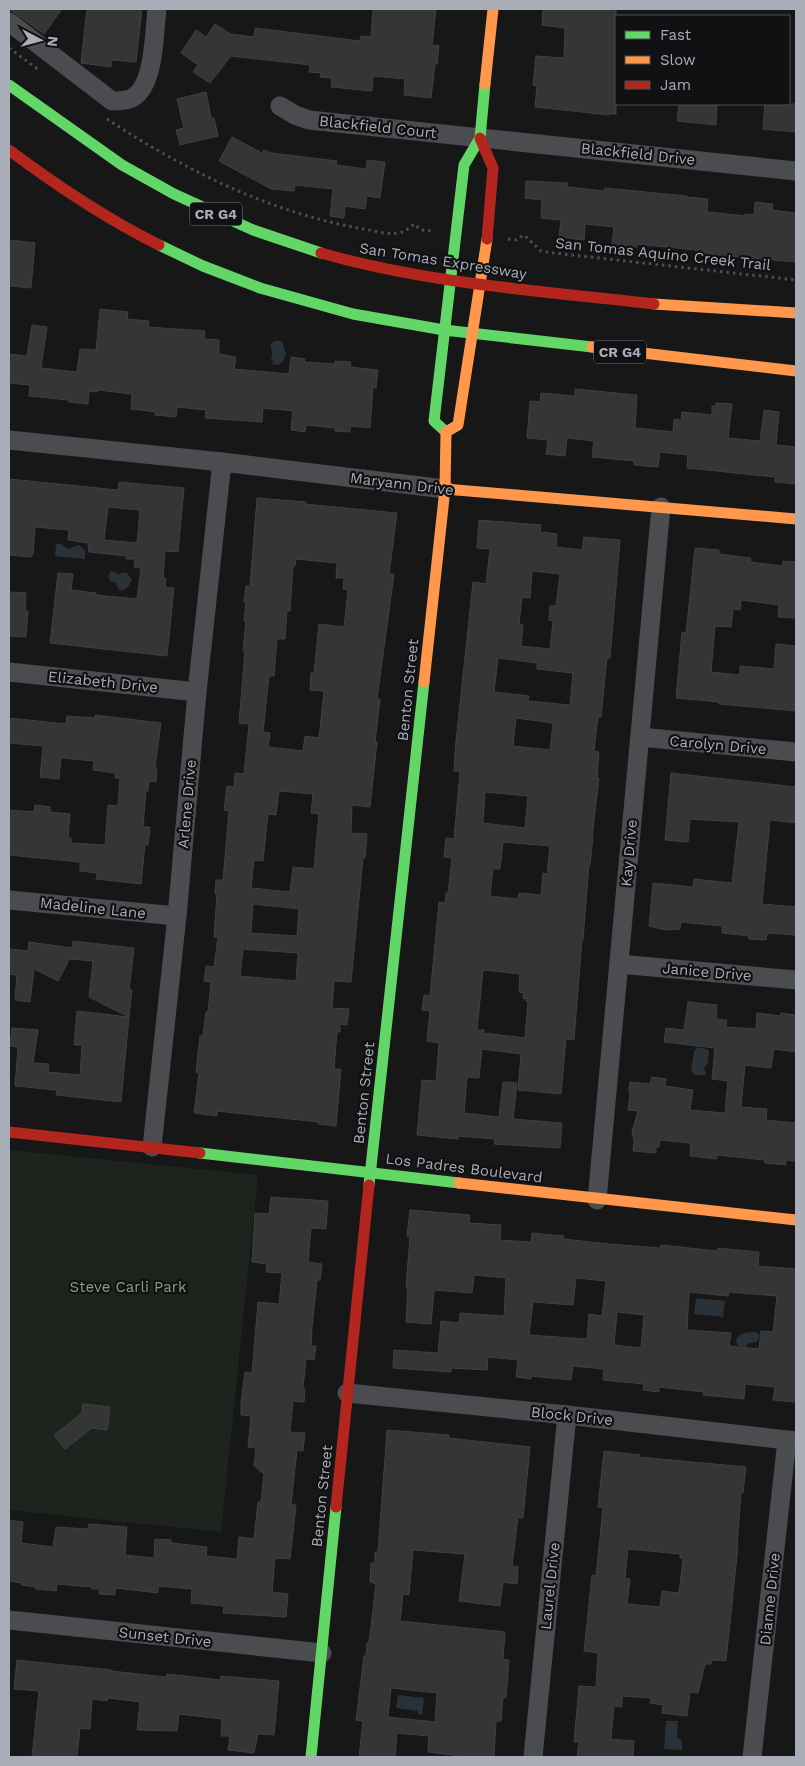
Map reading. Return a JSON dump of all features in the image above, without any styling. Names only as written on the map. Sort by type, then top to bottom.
[{"type":"main road","points":[[480,138],[493,168],[487,237],[458,425],[446,432],[434,421],[444,330],[464,165],[480,138],[493,9]]},
{"type":"main road","name":"San Tomas Expressway","points":[[9,85],[122,165],[174,194],[221,217],[279,240],[322,253],[366,265],[480,284],[675,306],[796,313]]},
{"type":"main road","name":"CR G4","points":[[9,150],[63,190],[131,231],[203,266],[260,288],[353,314],[444,330],[796,371]]},
{"type":"main road","name":"Benton Street","points":[[311,1757],[370,1172],[445,489],[446,432]]},
{"type":"main road","name":"Maryann Drive","points":[[445,489],[796,519]]},
{"type":"main road","name":"Los Padres Boulevard","points":[[9,1132],[370,1172],[597,1200],[796,1220]]},
{"type":"street","points":[[9,22],[112,101],[121,101],[131,99],[137,95],[151,66],[156,9]]},
{"type":"street","name":"Blackfield Court","points":[[280,106],[295,116],[309,120],[480,138]]},
{"type":"street","name":"Blackfield Drive","points":[[480,138],[796,171]]},
{"type":"street","name":"Maryann Drive","points":[[9,440],[222,462],[445,489]]},
{"type":"street","name":"Arlene Drive","points":[[152,1147],[177,916],[196,692],[222,462]]},
{"type":"street","name":"Kay Drive","points":[[597,1200],[661,507]]},
{"type":"street","name":"Elizabeth Drive","points":[[9,672],[196,692]]},
{"type":"street","name":"Carolyn Drive","points":[[640,737],[796,752]]},
{"type":"street","name":"Madeline Lane","points":[[9,900],[177,916]]},
{"type":"street","name":"Janice Drive","points":[[619,964],[796,980]]},
{"type":"street","name":"Block Drive","points":[[347,1393],[792,1440]]},
{"type":"street","name":"Laurel Drive","points":[[532,1757],[567,1415]]},
{"type":"street","name":"Dianne Drive","points":[[752,1757],[792,1440]]},
{"type":"street","name":"Sunset Drive","points":[[9,1620],[322,1653]]},
{"type":"path","points":[[9,48],[43,74]]},
{"type":"path","points":[[106,118],[141,141],[193,170],[293,211],[336,224],[388,233],[399,233],[407,230],[414,224],[422,230],[432,231]]},
{"type":"path","name":"San Tomas Aquino Creek Trail","points":[[506,239],[516,240],[524,235],[541,251],[554,253],[796,280]]},
{"type":"green space","name":"Steve Carli Park","points":[[9,1150],[258,1175],[221,1532],[9,1510]]},
{"type":"shaded area","points":[[277,340],[282,342],[286,353],[283,362],[278,365],[272,364],[274,362],[271,360],[271,343]]},
{"type":"shaded area","points":[[56,544],[61,544],[68,549],[79,545],[85,551],[85,559],[55,556]]},
{"type":"shaded area","points":[[111,571],[119,574],[126,572],[132,579],[129,586],[122,591],[119,590],[115,582],[111,582],[108,576]]},
{"type":"shaded area","points":[[698,1047],[709,1050],[708,1063],[704,1068],[705,1075],[695,1075],[691,1071],[694,1051]]},
{"type":"shaded area","points":[[696,1298],[725,1301],[723,1317],[694,1314]]},
{"type":"shaded area","points":[[755,1332],[760,1335],[757,1342],[749,1343],[745,1347],[738,1346],[736,1341],[741,1334]]},
{"type":"shaded area","points":[[398,1695],[424,1698],[422,1715],[418,1714],[418,1711],[396,1708]]},
{"type":"shaded area","points":[[666,1721],[678,1721],[677,1738],[682,1741],[682,1750],[664,1749]]},
{"type":"building","points":[[9,9],[62,9],[44,34]]},
{"type":"building","points":[[87,9],[142,9],[136,62],[111,60],[111,67],[81,63]]},
{"type":"building","points":[[373,9],[436,9],[432,45],[439,46],[431,98],[404,95],[405,79],[373,76],[372,91],[331,87],[332,78],[320,77],[321,73],[309,72],[310,65],[231,56],[210,83],[193,72],[198,65],[181,53],[196,30],[206,37],[215,24],[231,34],[254,37],[255,28],[360,41],[361,36],[371,37]]},
{"type":"building","points":[[543,9],[616,9],[616,114],[609,115],[535,107],[537,86],[533,85],[536,56],[564,58],[565,28],[542,25]]},
{"type":"building","points":[[206,92],[211,118],[214,118],[218,136],[180,145],[176,130],[184,128],[177,99]]},
{"type":"building","points":[[796,104],[796,132],[763,129],[765,105]]},
{"type":"building","points":[[679,105],[717,105],[716,125],[677,121]]},
{"type":"building","points":[[232,137],[262,153],[264,150],[271,153],[337,161],[336,165],[366,169],[367,160],[385,162],[380,198],[367,196],[365,209],[345,206],[344,218],[330,216],[333,189],[295,185],[294,191],[271,189],[219,161]]},
{"type":"building","points":[[526,181],[568,183],[567,187],[605,191],[605,188],[708,199],[707,212],[745,216],[745,214],[754,215],[755,202],[773,204],[772,210],[796,213],[796,262],[696,253],[696,250],[637,244],[637,247],[612,245],[614,227],[585,224],[584,240],[559,237],[561,220],[541,218],[542,200],[525,198]]},
{"type":"building","points":[[9,240],[35,243],[31,288],[9,286]]},
{"type":"building","points":[[100,309],[128,312],[127,319],[149,321],[148,327],[205,331],[204,339],[219,340],[219,354],[236,357],[234,369],[289,374],[291,357],[305,359],[304,362],[335,364],[335,361],[351,362],[350,367],[378,370],[376,388],[373,387],[370,428],[350,426],[350,432],[335,431],[335,428],[306,425],[305,432],[291,430],[293,411],[263,408],[262,422],[205,418],[206,410],[177,407],[176,417],[155,415],[156,412],[131,409],[132,394],[98,390],[97,392],[89,391],[88,404],[29,396],[30,385],[9,383],[9,354],[27,356],[32,325],[47,327],[41,368],[77,372],[80,349],[96,350]]},
{"type":"building","points":[[575,389],[637,395],[635,428],[673,432],[674,419],[681,420],[682,412],[712,415],[712,406],[716,406],[716,403],[732,404],[728,438],[760,441],[764,410],[779,412],[776,445],[796,447],[796,484],[775,482],[775,477],[687,468],[688,455],[660,452],[658,467],[634,465],[634,461],[592,457],[594,441],[567,438],[565,456],[546,454],[548,440],[527,438],[530,401],[540,402],[541,393],[575,396]]},
{"type":"building","points":[[9,479],[118,490],[119,482],[184,488],[178,552],[165,551],[163,578],[166,578],[165,587],[174,588],[167,656],[50,643],[58,573],[73,574],[71,590],[96,593],[96,595],[137,599],[141,568],[134,567],[135,559],[126,559],[127,556],[89,552],[88,543],[68,540],[69,530],[35,527],[33,555],[31,554],[31,557],[9,555]],"holes":[[[108,507],[140,510],[137,543],[104,540]]]},
{"type":"building","points":[[257,498],[397,513],[389,574],[394,574],[377,699],[380,699],[370,807],[352,805],[351,833],[367,834],[351,982],[334,981],[332,1008],[349,1009],[347,1025],[340,1024],[340,1032],[337,1032],[334,1069],[341,1069],[336,1126],[318,1124],[319,1122],[217,1111],[217,1116],[194,1113],[199,1073],[196,1072],[200,1036],[203,1036],[206,1012],[208,1012],[211,982],[204,981],[206,966],[214,967],[218,937],[214,937],[217,894],[215,894],[216,880],[223,880],[229,811],[224,810],[227,786],[234,787],[235,773],[244,774],[249,724],[239,723],[245,651],[243,651],[246,602],[244,602],[246,586],[250,586]],"holes":[[[296,559],[337,563],[336,578],[344,578],[343,589],[348,590],[344,627],[319,624],[314,673],[311,673],[310,690],[324,691],[319,738],[305,736],[303,751],[268,747],[270,733],[263,732],[269,676],[274,676],[277,639],[285,639],[287,611],[290,611],[293,566],[295,566]],[[279,791],[313,794],[311,813],[319,814],[314,869],[293,867],[290,892],[251,888],[254,860],[263,861],[268,814],[276,815]],[[253,904],[299,909],[297,936],[251,933]],[[243,949],[298,953],[296,981],[240,976]]]},
{"type":"building","points":[[479,520],[541,525],[540,532],[557,534],[556,547],[582,550],[584,537],[620,540],[610,658],[607,658],[601,717],[598,717],[594,751],[599,752],[597,778],[599,778],[589,864],[574,1040],[566,1039],[561,1094],[518,1090],[521,1054],[482,1049],[479,1078],[467,1077],[464,1113],[499,1117],[503,1082],[517,1083],[513,1119],[562,1123],[560,1148],[494,1144],[495,1139],[458,1136],[458,1139],[417,1135],[422,1080],[436,1081],[439,1043],[427,1041],[430,1011],[422,1010],[424,995],[430,996],[439,902],[445,903],[446,893],[448,893],[452,858],[444,857],[446,838],[454,839],[460,772],[454,771],[456,741],[473,582],[486,584],[490,549],[477,548]],"holes":[[[532,571],[560,574],[556,606],[550,606],[549,620],[553,621],[550,649],[521,646],[523,625],[519,624],[522,597],[530,598]],[[498,658],[537,663],[537,669],[573,673],[570,705],[528,701],[529,696],[494,692]],[[516,718],[553,723],[550,750],[513,746]],[[485,792],[528,796],[525,828],[483,823]],[[503,842],[550,846],[547,874],[543,873],[541,895],[519,893],[518,899],[490,896],[493,869],[500,869]],[[483,970],[520,974],[519,992],[524,993],[523,998],[528,1001],[525,1038],[484,1033],[484,1030],[477,1030]]]},
{"type":"building","points":[[695,548],[719,550],[719,554],[751,558],[750,562],[783,566],[783,561],[796,562],[796,618],[778,617],[779,605],[741,600],[740,610],[733,609],[731,627],[715,626],[711,672],[740,675],[740,666],[774,669],[776,644],[796,646],[796,711],[676,698],[682,632],[686,633]]},
{"type":"building","points":[[9,592],[26,593],[25,610],[28,611],[26,637],[9,636]]},
{"type":"building","points":[[95,715],[161,723],[155,768],[157,768],[156,782],[149,781],[148,791],[146,791],[143,827],[150,827],[148,845],[145,845],[141,884],[96,879],[97,873],[80,871],[80,862],[9,855],[9,810],[34,812],[35,805],[50,807],[50,812],[70,814],[68,838],[71,838],[71,843],[105,845],[108,805],[118,806],[120,778],[115,778],[115,773],[93,770],[94,761],[61,758],[59,779],[40,777],[43,746],[9,743],[9,718],[66,724],[67,716],[95,718]]},
{"type":"building","points":[[671,773],[796,787],[796,823],[770,820],[762,904],[796,907],[796,935],[767,933],[766,940],[749,939],[749,936],[722,933],[722,926],[681,922],[680,929],[666,930],[649,926],[653,883],[693,887],[694,879],[732,883],[739,822],[690,819],[688,842],[665,840]]},
{"type":"building","points":[[73,941],[134,948],[129,990],[132,990],[129,1017],[89,997],[93,961],[70,959],[71,956],[58,981],[34,969],[30,1002],[15,1000],[17,975],[9,974],[9,949],[28,951],[29,942],[72,948]]},
{"type":"building","points":[[688,1002],[717,1005],[716,1019],[727,1020],[726,1027],[756,1029],[757,1013],[781,1016],[781,1013],[796,1015],[796,1052],[774,1049],[771,1068],[745,1065],[741,1107],[767,1109],[766,1120],[796,1123],[796,1161],[786,1160],[786,1165],[765,1163],[765,1160],[717,1155],[716,1159],[690,1156],[691,1143],[660,1140],[659,1147],[656,1147],[656,1153],[633,1151],[634,1141],[632,1132],[638,1111],[628,1110],[630,1082],[650,1084],[652,1077],[666,1079],[665,1086],[693,1090],[690,1110],[725,1113],[728,1081],[712,1079],[715,1048],[664,1042],[666,1028],[684,1030]]},
{"type":"building","points":[[77,1011],[129,1017],[121,1102],[56,1095],[57,1090],[15,1086],[18,1047],[10,1046],[12,1028],[38,1030],[33,1063],[49,1064],[48,1072],[80,1075],[82,1045],[74,1045]]},
{"type":"building","points":[[271,1197],[328,1201],[326,1229],[311,1228],[308,1262],[322,1264],[320,1280],[317,1280],[312,1327],[311,1346],[316,1346],[314,1360],[306,1359],[303,1388],[305,1389],[304,1402],[293,1401],[290,1432],[305,1433],[303,1451],[297,1450],[291,1505],[296,1505],[290,1559],[275,1558],[272,1592],[288,1594],[286,1617],[223,1613],[224,1606],[191,1603],[192,1589],[158,1586],[158,1593],[115,1588],[115,1595],[99,1594],[100,1589],[92,1589],[92,1587],[57,1584],[56,1591],[36,1589],[36,1587],[9,1581],[9,1520],[23,1522],[21,1543],[53,1547],[56,1527],[88,1529],[89,1524],[127,1527],[125,1555],[154,1558],[155,1539],[171,1540],[171,1543],[207,1547],[206,1556],[237,1559],[239,1537],[254,1539],[258,1502],[261,1502],[264,1474],[254,1466],[256,1448],[248,1447],[251,1416],[241,1415],[241,1404],[245,1372],[252,1373],[258,1302],[279,1304],[282,1273],[266,1272],[267,1264],[252,1262],[255,1213],[269,1214]]},
{"type":"building","points":[[410,1210],[470,1215],[469,1223],[501,1225],[500,1240],[531,1242],[532,1233],[564,1236],[563,1239],[609,1244],[660,1248],[661,1245],[717,1251],[718,1248],[759,1252],[758,1266],[796,1269],[796,1402],[773,1400],[775,1387],[745,1384],[744,1399],[703,1395],[704,1392],[659,1387],[659,1392],[643,1390],[644,1384],[603,1380],[604,1369],[573,1366],[571,1380],[531,1376],[531,1379],[516,1377],[518,1360],[488,1357],[487,1370],[451,1368],[451,1372],[393,1368],[394,1350],[438,1353],[441,1321],[459,1323],[460,1313],[504,1316],[506,1278],[474,1275],[472,1293],[434,1290],[431,1324],[406,1322],[408,1288],[406,1288],[410,1236],[407,1236]],"holes":[[[576,1278],[606,1281],[602,1316],[589,1314],[587,1339],[529,1335],[533,1302],[573,1305]],[[689,1292],[728,1296],[729,1292],[777,1296],[773,1332],[761,1331],[759,1349],[729,1346],[731,1333],[687,1330]],[[617,1312],[644,1315],[641,1348],[614,1345]]]},
{"type":"building","points":[[83,1404],[110,1407],[107,1430],[92,1428],[65,1449],[54,1435],[82,1413]]},
{"type":"building","points":[[387,1430],[449,1435],[449,1438],[530,1447],[523,1518],[518,1518],[512,1566],[518,1567],[517,1584],[503,1582],[500,1606],[459,1601],[465,1554],[413,1550],[409,1595],[403,1594],[400,1621],[505,1632],[503,1659],[509,1660],[506,1698],[503,1697],[501,1721],[496,1721],[494,1757],[460,1757],[428,1752],[429,1736],[397,1733],[395,1757],[359,1757],[363,1721],[356,1720],[364,1656],[366,1656],[367,1643],[369,1643],[376,1584],[370,1582],[371,1563],[375,1563],[375,1552],[378,1552]],"holes":[[[391,1688],[437,1693],[435,1722],[388,1717]]]},
{"type":"building","points":[[604,1451],[640,1455],[639,1457],[746,1467],[743,1493],[741,1493],[738,1546],[726,1661],[712,1660],[711,1664],[705,1664],[698,1693],[690,1692],[687,1716],[662,1713],[663,1705],[650,1703],[651,1698],[622,1696],[622,1707],[614,1706],[611,1739],[634,1741],[633,1757],[577,1757],[579,1742],[574,1742],[579,1686],[596,1687],[598,1653],[584,1651],[592,1575],[596,1576],[603,1508],[598,1507]],"holes":[[[628,1549],[680,1554],[680,1558],[683,1559],[679,1593],[662,1591],[660,1607],[627,1604],[630,1579],[625,1578]]]},
{"type":"building","points":[[17,1660],[166,1677],[167,1674],[220,1680],[221,1676],[279,1681],[274,1735],[258,1734],[254,1753],[228,1750],[230,1736],[221,1736],[222,1719],[179,1714],[177,1731],[137,1730],[140,1702],[108,1698],[107,1701],[92,1699],[90,1729],[80,1728],[77,1757],[32,1757],[39,1691],[14,1689]]},
{"type":"traffic: fast","points":[[446,432],[434,421],[464,165],[480,138],[485,84]]},
{"type":"traffic: fast","points":[[9,85],[122,165],[174,194],[253,230],[321,253]]},
{"type":"traffic: fast","points":[[159,245],[203,266],[260,288],[353,314],[444,330],[592,347]]},
{"type":"traffic: fast","points":[[369,1185],[424,682]]},
{"type":"traffic: fast","points":[[200,1153],[459,1183]]},
{"type":"traffic: fast","points":[[311,1757],[336,1507]]},
{"type":"traffic: slow","points":[[485,84],[493,9]]},
{"type":"traffic: slow","points":[[446,432],[458,425],[487,239]]},
{"type":"traffic: slow","points":[[654,304],[796,313]]},
{"type":"traffic: slow","points":[[592,347],[796,371]]},
{"type":"traffic: slow","points":[[424,682],[445,489],[446,432]]},
{"type":"traffic: slow","points":[[445,489],[796,519]]},
{"type":"traffic: slow","points":[[459,1183],[796,1220]]},
{"type":"traffic: jam","points":[[480,138],[493,168],[487,239]]},
{"type":"traffic: jam","points":[[9,150],[82,201],[159,245]]},
{"type":"traffic: jam","points":[[321,253],[362,264],[445,279],[654,304]]},
{"type":"traffic: jam","points":[[9,1132],[200,1153]]},
{"type":"traffic: jam","points":[[336,1507],[369,1185]]}]
